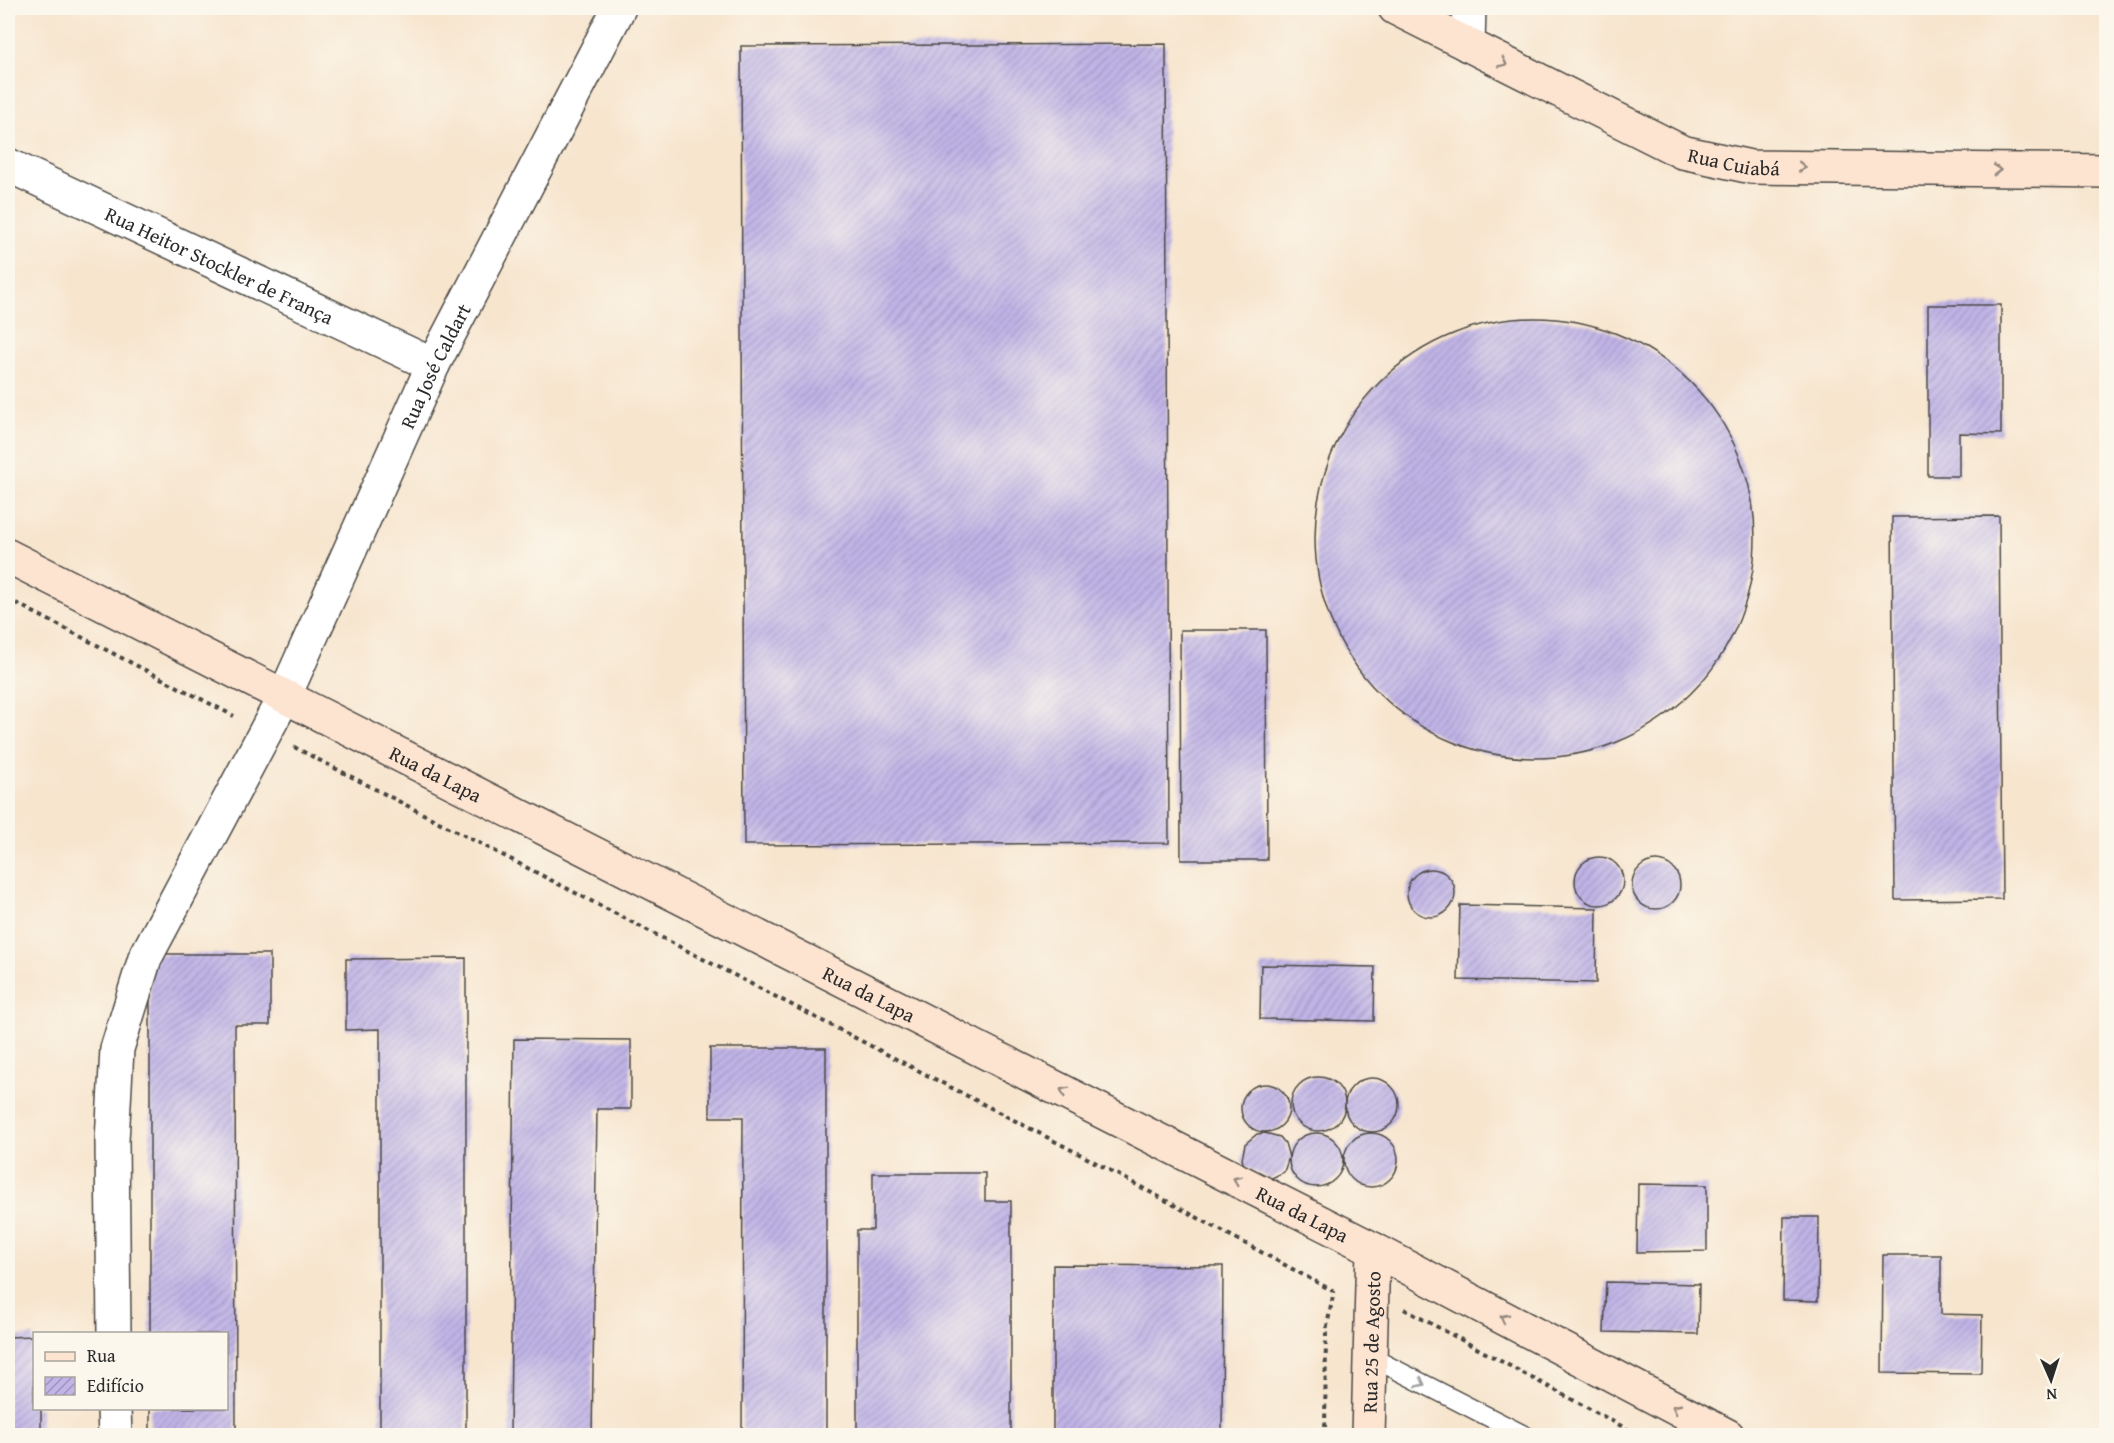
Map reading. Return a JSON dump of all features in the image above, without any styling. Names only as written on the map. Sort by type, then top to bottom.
[{"type":"main road","name":"Rua Cuiabá","points":[[1395,8],[1682,152],[1751,167],[2106,171]]},
{"type":"main road","name":"Rua da Lapa","points":[[8,556],[1373,1249],[1728,1436]]},
{"type":"main road","name":"Rua 25 de Agosto","points":[[1368,1436],[1373,1249]]},
{"type":"street","name":"Rua José Caldart","points":[[114,1332],[112,1142],[117,1049],[145,958],[285,695],[433,365],[619,8]]},
{"type":"street","points":[[1468,45],[1469,8]]},
{"type":"street","name":"Rua Heitor Stockler de França","points":[[8,165],[433,365]]},
{"type":"street","points":[[114,1410],[115,1436]]},
{"type":"lane","points":[[1369,1356],[1526,1436]]},
{"type":"path","points":[[8,599],[1047,1137],[1333,1291],[1360,1293],[1401,1307],[1640,1436]]},
{"type":"path","points":[[1325,1436],[1326,1331],[1333,1291]]},
{"type":"building","points":[[1166,44],[1169,843],[744,845],[741,46]]},
{"type":"building","points":[[1928,305],[2001,305],[2001,434],[1959,433],[1959,476],[1928,476]]},
{"type":"building","points":[[1535,318],[1578,322],[1619,335],[1657,355],[1691,382],[1718,416],[1738,454],[1751,495],[1755,538],[1751,581],[1738,622],[1718,660],[1691,694],[1657,721],[1619,741],[1578,754],[1535,758],[1492,754],[1451,741],[1413,721],[1379,694],[1352,660],[1332,622],[1319,581],[1315,538],[1319,495],[1332,454],[1352,416],[1379,382],[1413,355],[1451,335],[1492,322]]},
{"type":"building","points":[[1999,516],[2002,899],[1895,900],[1892,517]]},
{"type":"building","points":[[1180,630],[1266,630],[1267,860],[1181,860]]},
{"type":"building","points":[[1594,857],[1604,857],[1616,864],[1623,876],[1623,886],[1616,898],[1604,905],[1594,905],[1579,894],[1575,886],[1575,876],[1586,861]]},
{"type":"building","points":[[1651,861],[1661,861],[1673,868],[1680,880],[1680,890],[1673,902],[1661,909],[1651,909],[1636,898],[1632,890],[1632,880],[1643,865]]},
{"type":"building","points":[[1426,869],[1436,869],[1448,876],[1455,888],[1455,898],[1448,910],[1436,917],[1426,917],[1411,906],[1407,898],[1407,888],[1418,873]]},
{"type":"building","points":[[1460,905],[1597,908],[1596,983],[1458,980]]},
{"type":"building","points":[[150,954],[270,954],[270,1025],[235,1025],[236,1436],[150,1436],[150,1410],[228,1410],[228,1332],[150,1332]]},
{"type":"building","points":[[466,958],[466,1436],[380,1436],[380,1029],[346,1030],[346,959]]},
{"type":"building","points":[[1261,965],[1375,967],[1374,1021],[1260,1019]]},
{"type":"building","points":[[514,1039],[631,1040],[631,1109],[597,1109],[592,1436],[510,1436]]},
{"type":"building","points":[[710,1048],[826,1048],[826,1436],[742,1436],[743,1117],[710,1117]]},
{"type":"building","points":[[1318,1077],[1328,1079],[1337,1085],[1343,1094],[1345,1104],[1343,1114],[1337,1123],[1328,1129],[1318,1131],[1308,1129],[1299,1123],[1293,1114],[1291,1104],[1293,1094],[1299,1085],[1308,1079]]},
{"type":"building","points":[[1372,1078],[1382,1080],[1391,1086],[1397,1095],[1399,1105],[1397,1115],[1391,1124],[1382,1130],[1372,1132],[1362,1130],[1353,1124],[1347,1115],[1345,1105],[1347,1095],[1353,1086],[1362,1080]]},
{"type":"building","points":[[1260,1084],[1270,1084],[1282,1091],[1289,1103],[1289,1113],[1282,1125],[1270,1132],[1260,1132],[1245,1121],[1241,1113],[1241,1103],[1252,1088]]},
{"type":"building","points":[[1265,1133],[1280,1137],[1285,1143],[1289,1157],[1284,1172],[1270,1179],[1244,1166],[1242,1159],[1245,1144],[1257,1134]]},
{"type":"building","points":[[1316,1133],[1326,1135],[1335,1141],[1341,1150],[1343,1160],[1341,1170],[1335,1179],[1326,1185],[1316,1187],[1306,1185],[1297,1179],[1291,1170],[1289,1160],[1291,1150],[1297,1141],[1306,1135]]},
{"type":"building","points":[[1371,1133],[1381,1135],[1390,1141],[1396,1150],[1398,1160],[1396,1170],[1390,1179],[1381,1185],[1371,1187],[1361,1185],[1352,1179],[1346,1170],[1344,1160],[1346,1150],[1352,1141],[1361,1135]]},
{"type":"building","points":[[873,1173],[985,1173],[985,1201],[1011,1201],[1011,1436],[857,1436],[857,1230],[873,1230]]},
{"type":"building","points":[[1638,1184],[1707,1185],[1707,1251],[1637,1252]]},
{"type":"building","points":[[1784,1217],[1819,1217],[1818,1301],[1783,1300]]},
{"type":"building","points":[[1883,1255],[1941,1255],[1941,1314],[1982,1315],[1981,1374],[1882,1373]]},
{"type":"building","points":[[1053,1265],[1223,1266],[1222,1436],[1053,1436]]},
{"type":"building","points":[[1606,1282],[1699,1284],[1698,1334],[1604,1332]]},
{"type":"building","points":[[33,1336],[33,1410],[41,1410],[41,1436],[8,1436],[8,1337]]}]
